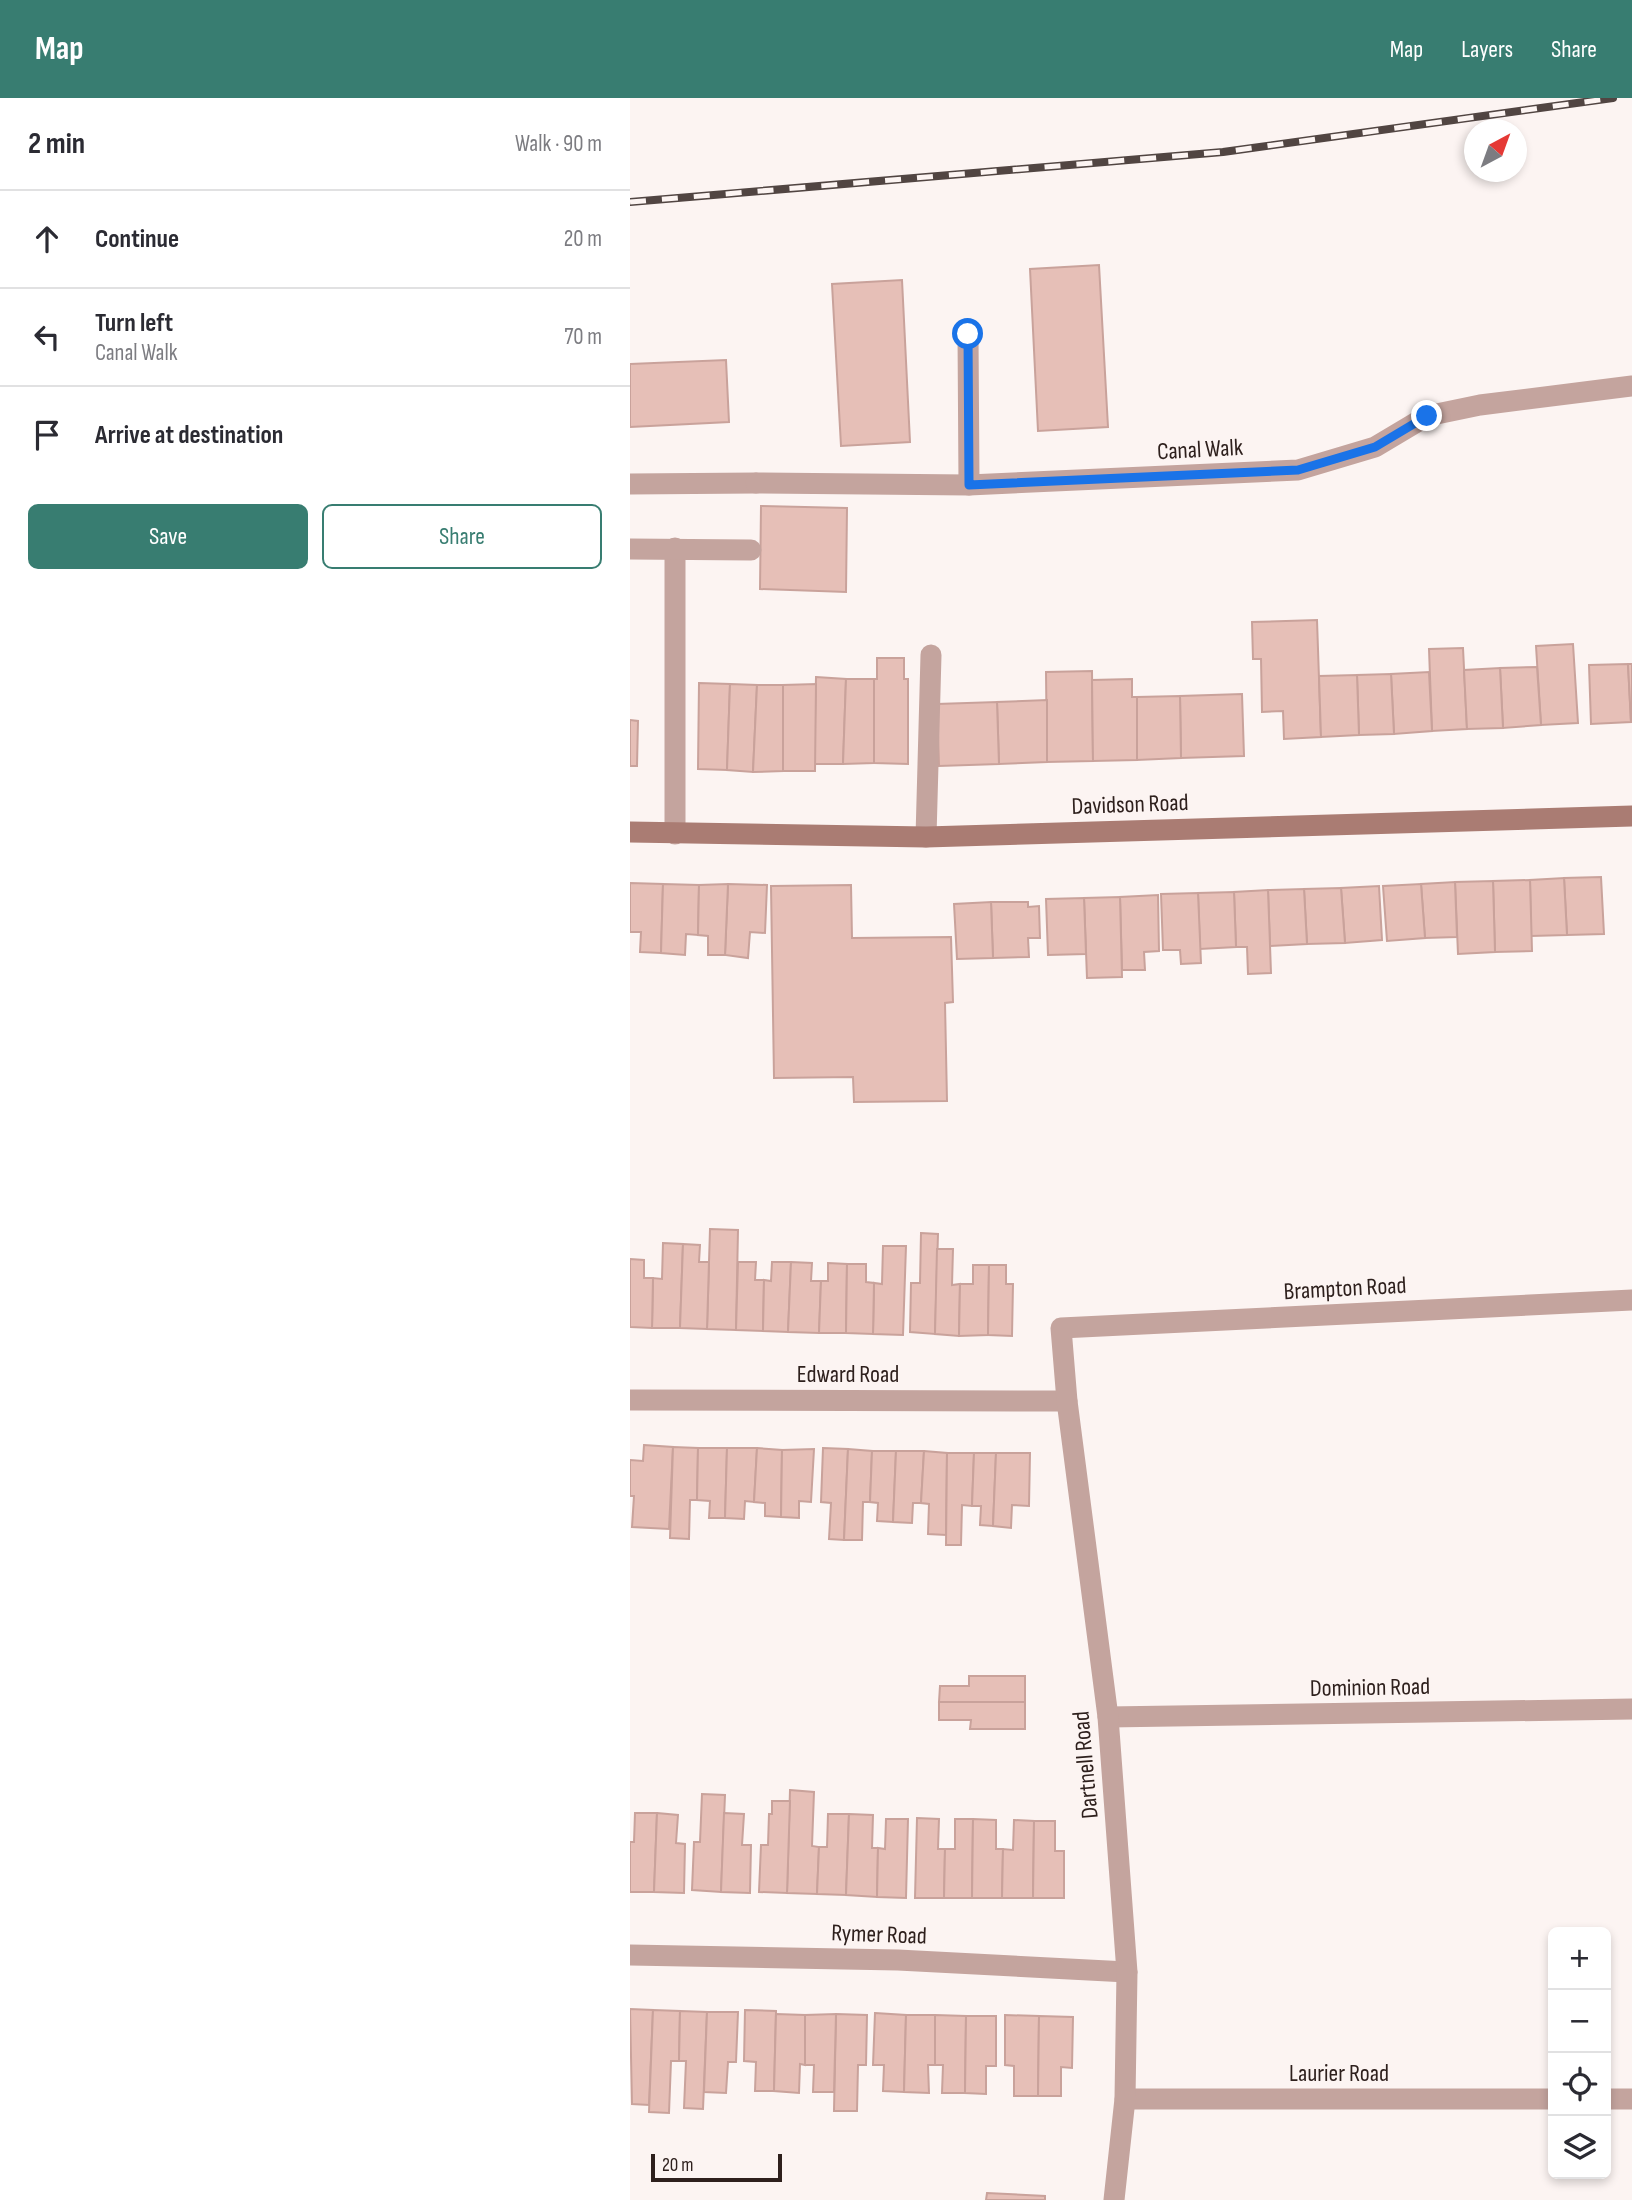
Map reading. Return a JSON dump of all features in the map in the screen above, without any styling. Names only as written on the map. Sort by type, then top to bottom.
[{"type":"street","points":[[968,334],[969,485]]},
{"type":"street","name":"Canal Walk","points":[[630,484],[969,485],[1298,470],[1375,447],[1427,416],[1480,405],[1632,386]]},
{"type":"street","points":[[675,548],[675,834]]},
{"type":"street","points":[[630,549],[751,550]]},
{"type":"street","points":[[926,836],[931,655]]},
{"type":"street","name":"Davidson Road","points":[[630,832],[926,836],[1632,816]]},
{"type":"street","name":"Brampton Road","points":[[1061,1328],[1632,1300]]},
{"type":"street","name":"Dartnell Road","points":[[1061,1328],[1067,1401],[1108,1717],[1127,1972],[1125,2099],[1114,2200]]},
{"type":"street","name":"Edward Road","points":[[630,1400],[1067,1401]]},
{"type":"street","name":"Dominion Road","points":[[1108,1717],[1632,1709]]},
{"type":"street","name":"Rymer Road","points":[[630,1955],[898,1959],[1127,1972]]},
{"type":"street","name":"Laurier Road","points":[[1125,2099],[1548,2099]]},
{"type":"street","points":[[1611,2099],[1632,2099]]},
{"type":"building","points":[[1099,265],[1108,427],[1038,431],[1030,269]]},
{"type":"building","points":[[902,280],[910,442],[841,446],[832,284]]},
{"type":"building","points":[[726,360],[729,422],[630,427],[630,364]]},
{"type":"building","points":[[761,506],[847,508],[846,592],[760,589]]},
{"type":"building","points":[[1317,620],[1321,737],[1284,739],[1283,711],[1262,712],[1261,659],[1253,659],[1252,622]]},
{"type":"building","points":[[1573,644],[1578,723],[1541,725],[1536,646]]},
{"type":"building","points":[[1463,648],[1467,729],[1432,731],[1429,649]]},
{"type":"building","points":[[877,658],[904,658],[904,679],[908,679],[908,764],[874,763],[874,679],[877,679]]},
{"type":"building","points":[[1628,664],[1631,722],[1591,724],[1589,665]]},
{"type":"building","points":[[1628,664],[1632,664],[1632,722],[1631,722]]},
{"type":"building","points":[[1537,667],[1541,725],[1503,728],[1500,668]]},
{"type":"building","points":[[1500,668],[1503,728],[1467,729],[1464,670]]},
{"type":"building","points":[[1092,671],[1093,761],[1047,762],[1046,672]]},
{"type":"building","points":[[1429,672],[1432,731],[1394,734],[1391,674]]},
{"type":"building","points":[[1391,674],[1394,734],[1359,735],[1357,675]]},
{"type":"building","points":[[1357,675],[1359,735],[1321,737],[1319,676]]},
{"type":"building","points":[[816,677],[846,679],[843,764],[814,764]]},
{"type":"building","points":[[846,679],[874,679],[874,763],[843,764]]},
{"type":"building","points":[[1132,679],[1132,697],[1137,697],[1137,760],[1093,761],[1092,680]]},
{"type":"building","points":[[699,683],[730,684],[727,770],[698,769]]},
{"type":"building","points":[[730,684],[757,685],[753,772],[727,770]]},
{"type":"building","points":[[816,684],[815,771],[783,771],[783,685]]},
{"type":"building","points":[[757,685],[783,685],[783,771],[753,772]]},
{"type":"building","points":[[1242,694],[1244,756],[1181,758],[1180,696]]},
{"type":"building","points":[[1180,696],[1181,758],[1137,760],[1137,697]]},
{"type":"building","points":[[1047,700],[1047,762],[999,764],[997,702]]},
{"type":"building","points":[[997,702],[999,764],[939,766],[937,704]]},
{"type":"building","points":[[630,720],[638,721],[637,766],[630,766]]},
{"type":"building","points":[[1601,877],[1604,934],[1567,935],[1564,878]]},
{"type":"building","points":[[1564,878],[1567,935],[1531,936],[1530,880]]},
{"type":"building","points":[[1530,880],[1532,951],[1495,952],[1493,881]]},
{"type":"building","points":[[1493,881],[1495,952],[1458,954],[1455,882]]},
{"type":"building","points":[[1455,882],[1457,937],[1425,938],[1421,884]]},
{"type":"building","points":[[630,883],[663,884],[661,953],[640,952],[641,932],[630,932]]},
{"type":"building","points":[[663,884],[699,885],[698,935],[686,934],[685,955],[661,953]]},
{"type":"building","points":[[728,884],[767,885],[765,933],[750,932],[748,958],[725,955]]},
{"type":"building","points":[[728,884],[725,955],[708,955],[708,936],[698,935],[699,885]]},
{"type":"building","points":[[1421,884],[1425,938],[1387,941],[1383,886]]},
{"type":"building","points":[[851,885],[852,938],[951,937],[953,1002],[945,1003],[947,1101],[854,1102],[853,1077],[774,1078],[771,886]]},
{"type":"building","points":[[1379,886],[1382,940],[1345,943],[1341,888]]},
{"type":"building","points":[[1341,888],[1345,943],[1307,944],[1304,889]]},
{"type":"building","points":[[1304,889],[1307,944],[1270,946],[1268,890]]},
{"type":"building","points":[[1268,890],[1271,973],[1248,974],[1247,947],[1236,947],[1234,892]]},
{"type":"building","points":[[1234,892],[1236,947],[1200,949],[1198,893]]},
{"type":"building","points":[[1198,893],[1201,963],[1181,964],[1180,950],[1163,950],[1161,894]]},
{"type":"building","points":[[1158,895],[1159,951],[1144,952],[1145,970],[1122,970],[1120,897]]},
{"type":"building","points":[[1120,897],[1122,977],[1087,978],[1084,898]]},
{"type":"building","points":[[1084,898],[1086,954],[1048,955],[1046,899]]},
{"type":"building","points":[[991,902],[1028,902],[1028,907],[1039,906],[1040,938],[1028,938],[1029,957],[993,958]]},
{"type":"building","points":[[991,902],[993,958],[957,959],[954,904]]},
{"type":"building","points":[[710,1229],[738,1230],[736,1330],[707,1329]]},
{"type":"building","points":[[921,1233],[938,1234],[935,1334],[910,1332],[911,1283],[920,1283]]},
{"type":"building","points":[[663,1243],[683,1244],[680,1328],[652,1328],[653,1278],[662,1279]]},
{"type":"building","points":[[683,1244],[700,1245],[699,1262],[709,1262],[707,1329],[680,1328]]},
{"type":"building","points":[[883,1246],[906,1246],[903,1335],[873,1334],[874,1283],[882,1284]]},
{"type":"building","points":[[937,1249],[953,1249],[952,1285],[960,1284],[959,1336],[935,1334]]},
{"type":"building","points":[[630,1259],[644,1260],[644,1278],[653,1278],[652,1328],[630,1327]]},
{"type":"building","points":[[738,1262],[756,1262],[755,1280],[764,1280],[763,1331],[736,1330]]},
{"type":"building","points":[[772,1262],[791,1262],[788,1332],[763,1331],[764,1280],[771,1281]]},
{"type":"building","points":[[791,1262],[812,1263],[811,1281],[821,1281],[819,1333],[788,1332]]},
{"type":"building","points":[[828,1263],[847,1264],[846,1333],[819,1333],[821,1281],[828,1281]]},
{"type":"building","points":[[847,1264],[866,1264],[866,1282],[874,1283],[873,1334],[846,1333]]},
{"type":"building","points":[[973,1265],[989,1265],[988,1335],[959,1336],[960,1284],[973,1284]]},
{"type":"building","points":[[989,1265],[1006,1265],[1006,1284],[1013,1284],[1012,1336],[988,1335]]},
{"type":"building","points":[[644,1445],[673,1447],[669,1529],[632,1527],[634,1496],[630,1496],[630,1460],[643,1461]]},
{"type":"building","points":[[673,1447],[698,1448],[697,1500],[690,1500],[689,1539],[670,1538]]},
{"type":"building","points":[[698,1448],[727,1448],[725,1518],[709,1518],[710,1501],[697,1500]]},
{"type":"building","points":[[727,1448],[757,1448],[754,1502],[745,1501],[744,1519],[725,1518]]},
{"type":"building","points":[[757,1448],[782,1450],[781,1517],[765,1516],[765,1503],[754,1502]]},
{"type":"building","points":[[823,1448],[848,1449],[844,1540],[829,1539],[831,1503],[821,1502]]},
{"type":"building","points":[[814,1449],[811,1502],[799,1501],[799,1518],[781,1517],[782,1450]]},
{"type":"building","points":[[848,1449],[872,1451],[870,1502],[863,1502],[862,1540],[844,1540]]},
{"type":"building","points":[[872,1451],[896,1451],[893,1522],[877,1521],[878,1503],[870,1502]]},
{"type":"building","points":[[896,1451],[924,1451],[921,1503],[913,1503],[912,1523],[893,1522]]},
{"type":"building","points":[[924,1451],[947,1453],[946,1535],[928,1534],[929,1504],[921,1503]]},
{"type":"building","points":[[947,1453],[974,1453],[972,1506],[962,1505],[961,1545],[946,1545]]},
{"type":"building","points":[[974,1453],[996,1453],[993,1526],[980,1525],[981,1506],[972,1506]]},
{"type":"building","points":[[996,1453],[1030,1453],[1029,1506],[1012,1505],[1011,1528],[993,1526]]},
{"type":"building","points":[[969,1676],[1025,1676],[1025,1702],[939,1702],[940,1686],[969,1686]]},
{"type":"building","points":[[939,1702],[1025,1702],[1025,1729],[970,1729],[971,1720],[939,1720]]},
{"type":"building","points":[[790,1790],[814,1792],[812,1846],[819,1847],[817,1894],[787,1893]]},
{"type":"building","points":[[702,1794],[725,1795],[721,1892],[692,1890],[694,1842],[700,1842]]},
{"type":"building","points":[[772,1801],[790,1801],[787,1893],[759,1892],[761,1845],[768,1845]]},
{"type":"building","points":[[635,1813],[657,1813],[654,1892],[630,1892],[630,1842],[634,1842]]},
{"type":"building","points":[[657,1813],[678,1815],[676,1843],[685,1844],[684,1893],[654,1892]]},
{"type":"building","points":[[724,1813],[744,1814],[742,1845],[751,1845],[750,1893],[721,1892]]},
{"type":"building","points":[[828,1814],[849,1814],[846,1895],[817,1894],[819,1847],[827,1847]]},
{"type":"building","points":[[849,1814],[873,1815],[872,1848],[878,1848],[877,1897],[846,1895]]},
{"type":"building","points":[[917,1818],[939,1819],[938,1849],[945,1849],[944,1898],[915,1898]]},
{"type":"building","points":[[886,1819],[908,1819],[906,1898],[877,1897],[878,1848],[885,1849]]},
{"type":"building","points":[[955,1819],[973,1819],[972,1898],[944,1898],[945,1849],[955,1849]]},
{"type":"building","points":[[973,1819],[996,1820],[996,1849],[1003,1849],[1002,1898],[972,1898]]},
{"type":"building","points":[[1014,1820],[1034,1821],[1033,1898],[1002,1898],[1003,1849],[1013,1850]]},
{"type":"building","points":[[1034,1821],[1055,1821],[1055,1851],[1064,1851],[1064,1898],[1033,1898]]},
{"type":"building","points":[[630,2009],[653,2010],[649,2105],[632,2104]]},
{"type":"building","points":[[653,2010],[680,2011],[679,2061],[671,2061],[669,2113],[649,2112]]},
{"type":"building","points":[[745,2010],[776,2011],[774,2091],[755,2091],[756,2062],[744,2061]]},
{"type":"building","points":[[680,2011],[707,2012],[703,2109],[684,2108],[686,2061],[679,2061]]},
{"type":"building","points":[[707,2012],[738,2012],[736,2062],[728,2062],[726,2093],[704,2092]]},
{"type":"building","points":[[875,2013],[906,2015],[904,2092],[883,2091],[884,2065],[873,2065]]},
{"type":"building","points":[[776,2014],[805,2015],[805,2065],[800,2064],[799,2093],[774,2091]]},
{"type":"building","points":[[836,2014],[867,2015],[866,2065],[858,2065],[857,2111],[834,2111]]},
{"type":"building","points":[[836,2014],[834,2092],[813,2092],[814,2065],[805,2065],[805,2015]]},
{"type":"building","points":[[906,2015],[935,2015],[935,2065],[928,2065],[929,2093],[904,2092]]},
{"type":"building","points":[[935,2015],[966,2016],[965,2093],[942,2093],[943,2065],[935,2065]]},
{"type":"building","points":[[1005,2015],[1039,2016],[1038,2096],[1014,2096],[1014,2066],[1005,2065]]},
{"type":"building","points":[[966,2016],[996,2016],[996,2066],[986,2066],[986,2094],[965,2093]]},
{"type":"building","points":[[1039,2016],[1073,2017],[1072,2068],[1061,2067],[1061,2096],[1038,2096]]},
{"type":"building","points":[[987,2193],[1045,2196],[1045,2200],[986,2200]]},
{"type":"railway","points":[[630,202],[1223,152],[1613,98]]},
{"type":"route","points":[[968,334],[969,485],[1298,470],[1375,447],[1427,416]]}]
